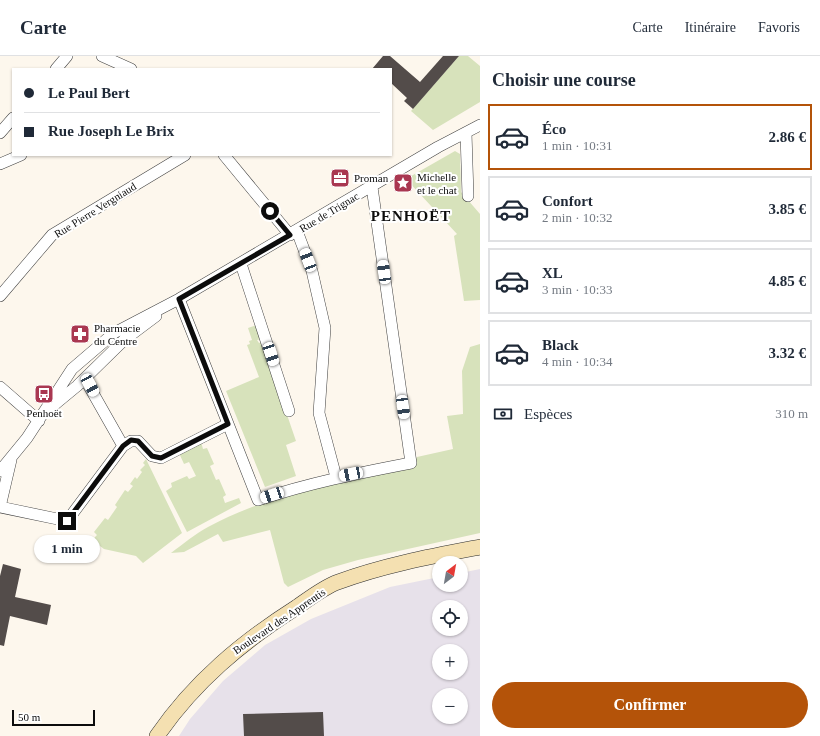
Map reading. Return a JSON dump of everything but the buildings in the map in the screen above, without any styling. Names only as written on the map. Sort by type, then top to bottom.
[{"type":"main road","name":"Boulevard des Apprentis","points":[[157,736],[195,688],[223,660],[256,634],[312,597],[337,583],[367,572],[480,547]]},
{"type":"street","points":[[57,68],[67,56]]},
{"type":"street","points":[[102,56],[129,68]]},
{"type":"street","points":[[0,133],[12,119]]},
{"type":"street","name":"Rue de Trignac","points":[[0,471],[42,417],[68,374],[97,346],[114,333],[241,264],[438,147],[480,125]]},
{"type":"street","points":[[466,133],[468,196]]},
{"type":"street","points":[[0,164],[19,156]]},
{"type":"street","name":"Rue Pierre Vergniaud","points":[[0,296],[52,235],[183,156]]},
{"type":"street","points":[[225,156],[294,233],[312,271],[325,328],[319,413],[336,477]]},
{"type":"street","points":[[179,299],[258,500],[300,486],[336,477],[411,463],[372,187]]},
{"type":"street","points":[[241,264],[289,411]]},
{"type":"street","name":"Rue de Trignac","points":[[42,417],[68,395],[124,340],[179,299]]},
{"type":"street","points":[[85,378],[123,446]]},
{"type":"street","points":[[0,387],[42,417]]},
{"type":"street","points":[[11,458],[0,508],[67,521],[123,446],[131,440],[138,441],[152,456],[161,458],[228,424]]},
{"type":"shaded area","points":[[480,569],[480,736],[179,736],[190,719],[223,681],[265,645],[311,619],[390,587],[432,578],[432,592],[468,592],[468,572]]},
{"type":"green space","points":[[459,56],[468,56],[480,66],[480,102],[433,130],[411,111]]},
{"type":"green space","points":[[455,151],[460,154],[461,192],[480,214],[480,300],[464,301],[454,236],[457,234],[406,179]]},
{"type":"green space","points":[[257,325],[261,339],[257,340],[259,343],[262,342],[296,441],[286,445],[296,476],[265,487],[226,391],[259,377],[247,345],[250,344],[249,341],[252,340],[248,328]]},
{"type":"green space","points":[[480,344],[480,533],[358,560],[323,570],[288,587],[284,583],[270,530],[223,542],[218,534],[184,552],[171,553],[208,527],[256,505],[307,490],[411,468],[417,457],[453,449],[447,416],[463,414],[462,371],[470,347]]},
{"type":"green space","points":[[201,442],[203,449],[207,448],[214,464],[210,466],[216,480],[219,479],[226,495],[223,497],[225,503],[239,498],[241,503],[187,532],[166,491],[172,487],[171,483],[187,476],[189,479],[196,476],[189,462],[184,464],[179,453]]},
{"type":"green space","points":[[146,459],[182,533],[143,563],[136,556],[104,549],[92,540],[97,535],[94,532],[105,518],[108,520],[117,507],[115,505],[125,490],[128,492],[133,486],[130,484],[135,477],[137,479],[142,472],[140,470],[145,465],[143,463]]},
{"type":"place","name":"Proman","points":[[340,178]]},
{"type":"place","name":"Michelle et le chat","points":[[403,183]]},
{"type":"place","name":"Pharmacie du Centre","points":[[80,334]]},
{"type":"place","name":"Penhoët","points":[[44,394]]},
{"type":"district","name":"PENHOËT","points":[[411,216]]},
{"type":"route","points":[[67,521],[123,446],[131,440],[138,441],[152,456],[161,458],[228,424],[179,299],[290,235],[270,211]]}]
